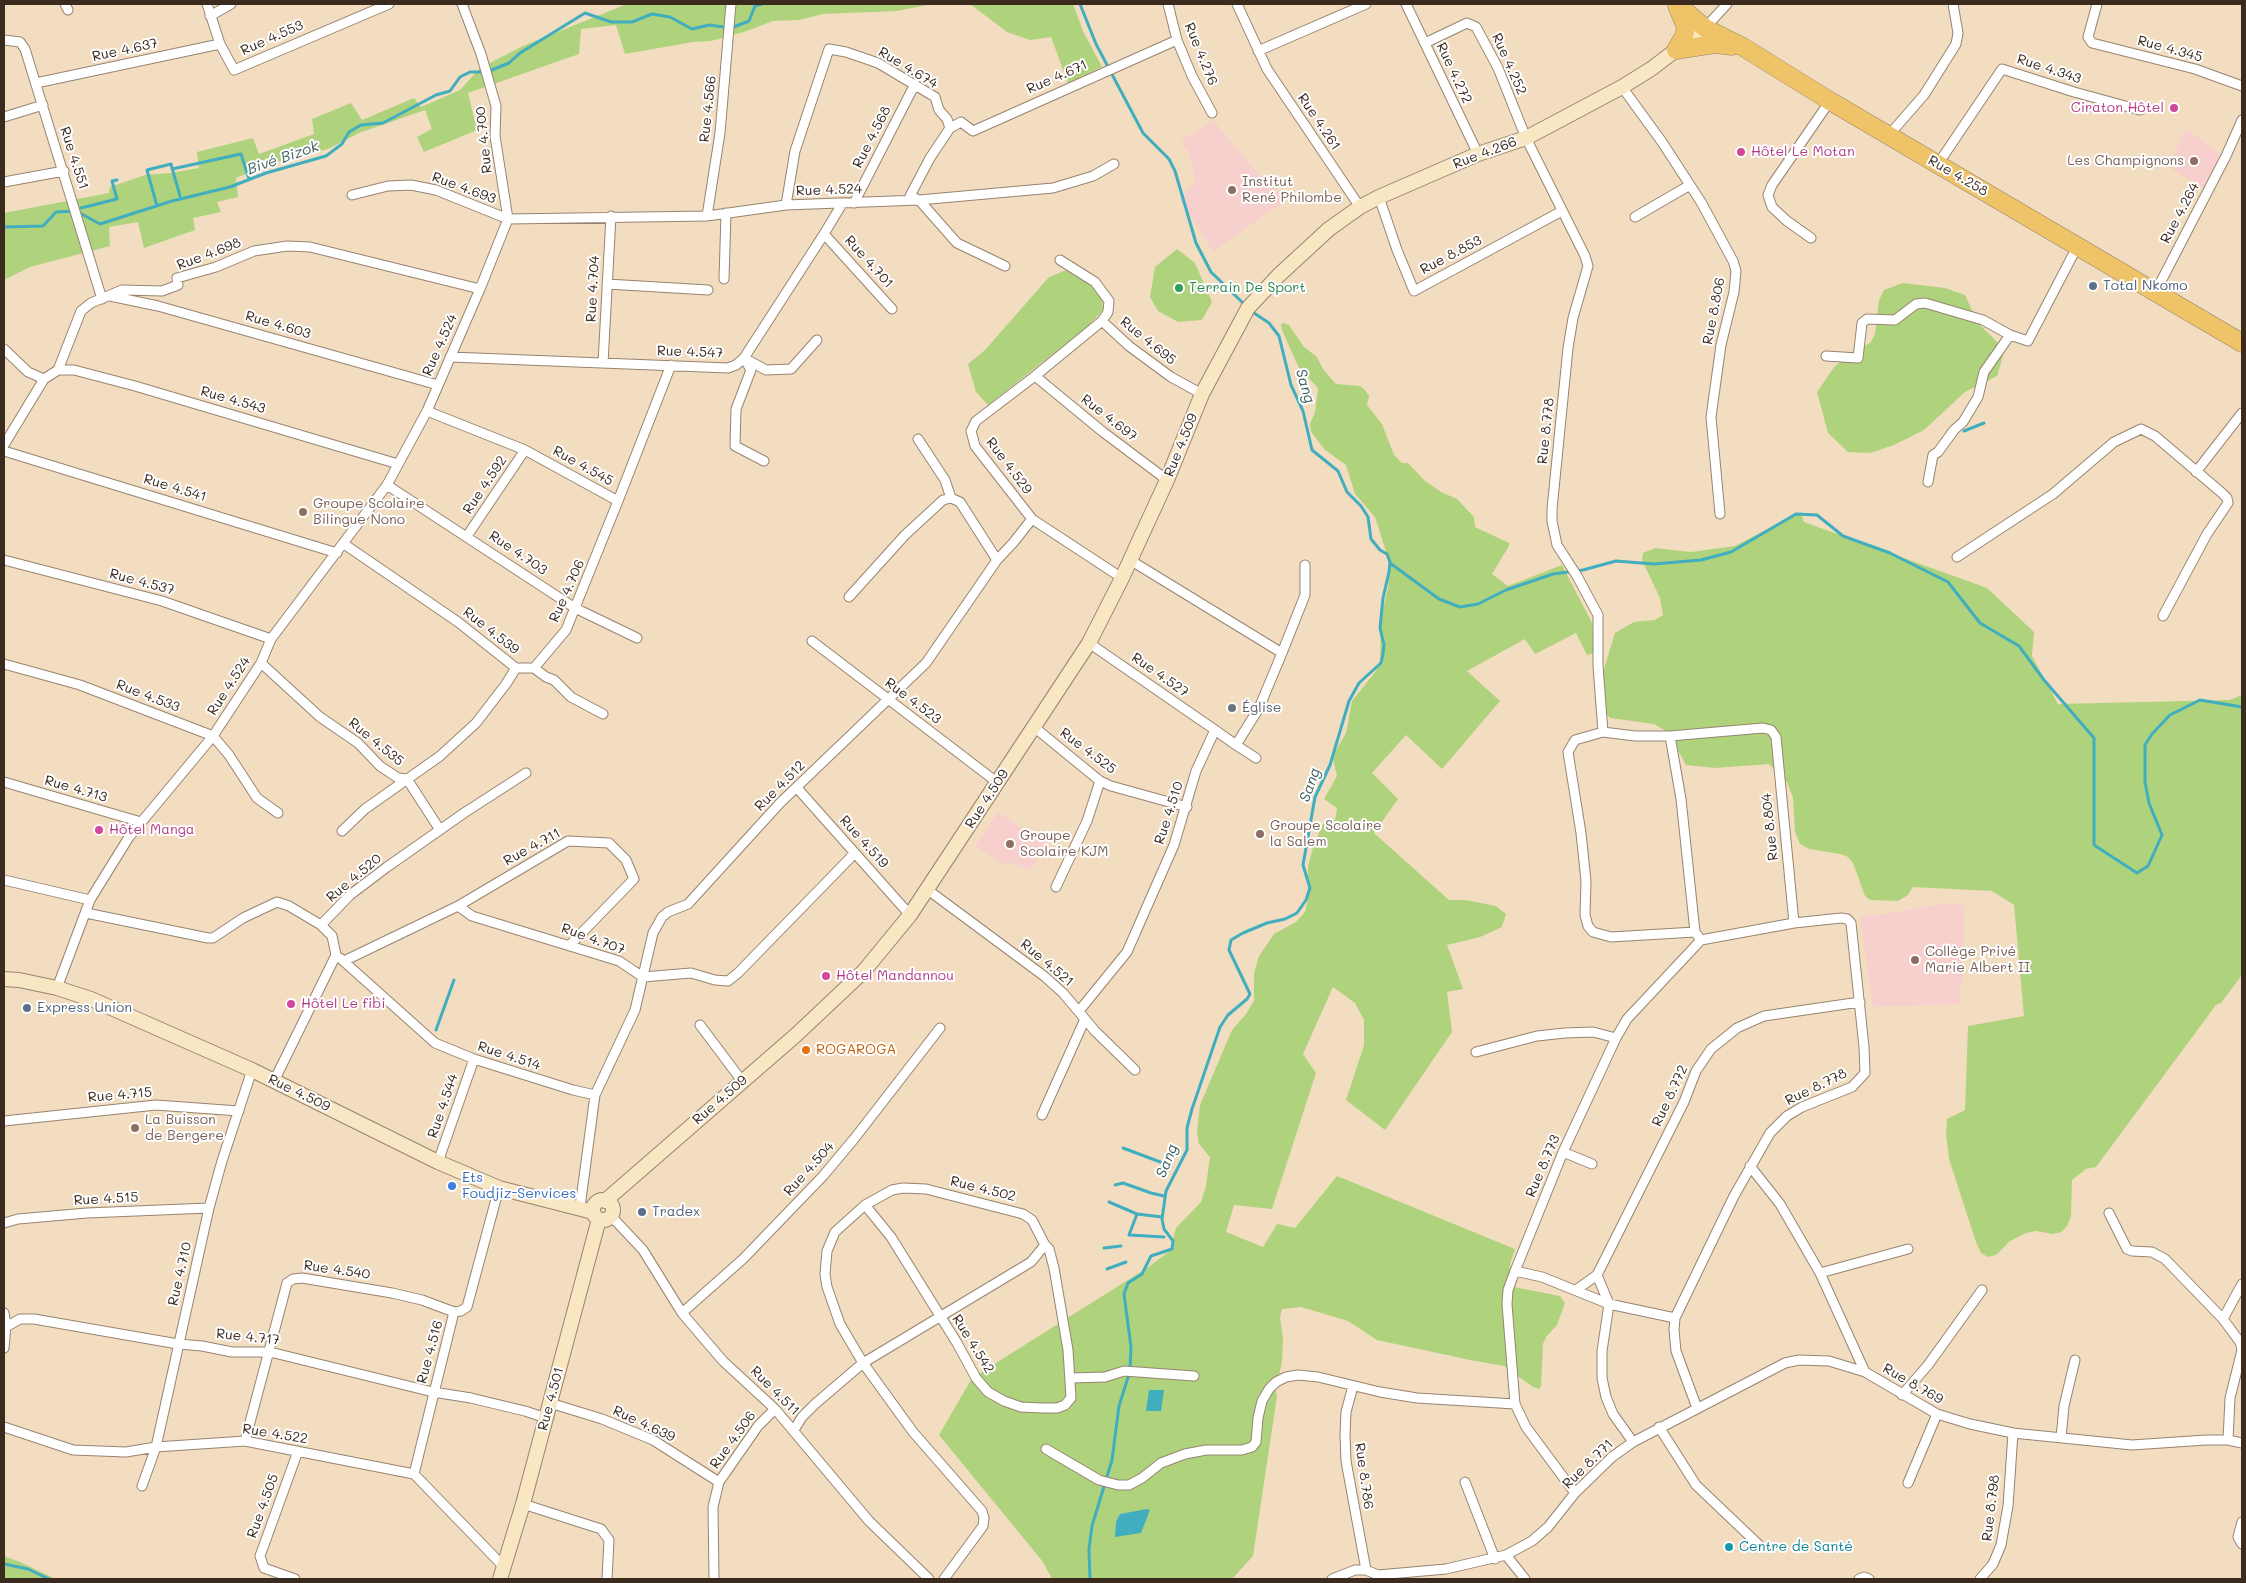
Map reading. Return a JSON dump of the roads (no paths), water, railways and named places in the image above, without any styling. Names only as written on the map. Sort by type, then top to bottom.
[{"type":"highway","name":"Rue 4.258","points":[[1676,4],[1705,28],[1743,47],[1830,101],[2242,343]]},
{"type":"highway","points":[[1676,4],[1686,28],[1676,50]]},
{"type":"highway","points":[[1676,50],[1715,44],[1743,47]]},
{"type":"street","name":"Rue 4.553","points":[[207,4],[220,44],[232,69],[236,70],[320,31],[388,4]]},
{"type":"street","points":[[210,16],[231,4]]},
{"type":"street","name":"Rue 4.700","points":[[462,4],[481,54],[496,106],[495,136],[508,219]]},
{"type":"street","name":"Rue 4.566","points":[[707,216],[720,133],[731,4]]},
{"type":"street","name":"Rue 4.276","points":[[1168,4],[1177,40],[1192,76],[1212,113]]},
{"type":"street","name":"Rue 4.261","points":[[1237,4],[1258,51],[1280,91],[1360,207]]},
{"type":"street","points":[[1258,51],[1366,4]]},
{"type":"street","name":"Rue 4.272","points":[[1406,4],[1478,154]]},
{"type":"street","name":"Rue 4.266","points":[[1248,308],[1278,276],[1329,229],[1360,207],[1478,154],[1526,138],[1622,87],[1705,28],[1727,4]]},
{"type":"street","points":[[1889,135],[1924,95],[1956,44],[1957,28],[1953,4]]},
{"type":"street","name":"Rue 4.345","points":[[2097,4],[2088,37],[2089,41],[2195,69],[2242,86]]},
{"type":"street","name":"Rue 4.252","points":[[1425,43],[1467,23],[1476,27],[1498,68],[1526,138]]},
{"type":"street","name":"Rue 4.551","points":[[4,40],[20,42],[25,49],[85,240],[91,266],[106,297]]},
{"type":"street","name":"Rue 4.671","points":[[950,128],[961,122],[973,131],[1177,40]]},
{"type":"street","name":"Rue 4.637","points":[[36,83],[220,44]]},
{"type":"street","name":"Rue 4.674","points":[[786,205],[795,151],[829,49],[846,52],[878,63],[935,97],[939,110],[947,119],[950,128]]},
{"type":"street","name":"Rue 4.343","points":[[1938,164],[2002,69],[2074,92],[2140,110]]},
{"type":"street","name":"Rue 4.568","points":[[854,203],[915,84]]},
{"type":"street","name":"Rue 8.806","points":[[1622,87],[1690,185],[1734,261],[1736,271],[1734,292],[1714,382],[1711,417],[1720,514]]},
{"type":"street","points":[[1811,238],[1787,221],[1772,207],[1768,194],[1772,185],[1830,101]]},
{"type":"street","points":[[4,117],[43,106]]},
{"type":"street","name":"Rue 4.264","points":[[2156,291],[2226,156],[2242,120]]},
{"type":"street","points":[[950,128],[930,158],[910,196],[919,200],[957,243],[1005,266]]},
{"type":"street","name":"Rue 8.778","points":[[1526,138],[1585,256],[1588,266],[1573,318],[1568,348],[1551,515],[1557,545],[1598,614],[1598,666],[1603,732]]},
{"type":"street","name":"Rue 4.524","points":[[57,988],[90,900],[129,837],[213,736],[260,663],[271,639],[388,485],[427,411],[508,219],[707,216],[786,205],[919,200],[1059,187],[1093,176],[1114,164]]},
{"type":"street","points":[[4,182],[64,171]]},
{"type":"street","name":"Rue 4.693","points":[[352,196],[388,186],[411,185],[436,190],[508,219]]},
{"type":"street","points":[[1636,217],[1690,185]]},
{"type":"street","name":"Rue 8.853","points":[[1379,197],[1396,250],[1414,291],[1562,211]]},
{"type":"street","points":[[744,358],[842,204]]},
{"type":"street","points":[[724,279],[726,213]]},
{"type":"street","name":"Rue 4.704","points":[[603,363],[611,216]]},
{"type":"street","name":"Rue 4.701","points":[[824,234],[892,309]]},
{"type":"street","points":[[1826,356],[1858,358],[1862,323],[1868,319],[1894,320],[1916,304],[1925,303],[1982,320],[2010,335],[2028,341],[2078,245]]},
{"type":"street","name":"Rue 4.698","points":[[58,370],[81,311],[91,303],[122,290],[162,291],[178,285],[177,278],[216,267],[254,251],[287,246],[310,247],[480,289]]},
{"type":"street","name":"Rue 4.695","points":[[1060,260],[1096,282],[1109,300],[1108,312],[1102,321],[1129,346],[1157,367],[1202,394]]},
{"type":"street","points":[[607,284],[708,290]]},
{"type":"street","name":"Rue 4.603","points":[[106,297],[175,310],[438,385]]},
{"type":"street","name":"Rue 4.509","points":[[4,979],[20,980],[57,988],[91,999],[252,1070],[438,1162],[499,1188],[596,1213],[595,1204],[598,1201],[606,1201],[864,971],[910,915],[1089,642],[1122,578],[1167,480],[1202,394],[1248,308]]},
{"type":"street","name":"Rue 4.529","points":[[1102,321],[976,422],[971,431],[975,446],[1032,519],[1122,578]]},
{"type":"street","points":[[1928,482],[1933,455],[1938,452],[1954,430],[1963,422],[1978,397],[1984,372],[2010,335]]},
{"type":"street","points":[[744,358],[766,370],[791,369],[817,340]]},
{"type":"street","points":[[4,349],[28,372],[44,378]]},
{"type":"street","name":"Rue 4.547","points":[[450,357],[728,368],[736,365],[744,358]]},
{"type":"street","points":[[744,358],[750,370],[736,409],[734,446],[764,461]]},
{"type":"street","name":"Rue 4.545","points":[[427,411],[525,450],[618,501],[671,365]]},
{"type":"street","points":[[4,445],[44,378],[58,370]]},
{"type":"street","name":"Rue 4.543","points":[[58,370],[74,370],[135,386],[398,464]]},
{"type":"street","name":"Rue 4.697","points":[[1035,376],[1103,432],[1167,480]]},
{"type":"street","points":[[2196,472],[2242,413]]},
{"type":"street","points":[[1957,557],[2053,494],[2114,442],[2141,428],[2155,436],[2222,493],[2227,498],[2228,503],[2207,534],[2163,616]]},
{"type":"street","points":[[918,438],[945,480],[951,498]]},
{"type":"street","name":"Rue 4.592","points":[[467,536],[525,450]]},
{"type":"street","name":"Rue 4.541","points":[[4,451],[337,553]]},
{"type":"street","name":"Rue 4.703","points":[[388,485],[575,608],[637,638]]},
{"type":"street","points":[[849,597],[905,535],[943,500],[951,498],[960,502],[997,560]]},
{"type":"street","name":"Rue 4.706","points":[[534,668],[566,630],[618,501]]},
{"type":"street","name":"Rue 4.512","points":[[595,1095],[635,1010],[653,933],[662,917],[668,912],[688,904],[780,803],[887,698],[926,663],[997,560],[1032,519]]},
{"type":"street","name":"Rue 4.539","points":[[344,544],[458,622],[516,668],[476,723],[440,756],[407,779]]},
{"type":"street","name":"Rue 4.537","points":[[4,560],[162,601],[271,639]]},
{"type":"street","points":[[1130,560],[1282,653]]},
{"type":"street","points":[[1236,744],[1259,708],[1305,595],[1307,579],[1305,565]]},
{"type":"street","name":"Rue 4.523","points":[[812,641],[998,783]]},
{"type":"street","name":"Rue 4.527","points":[[1089,642],[1215,730]]},
{"type":"street","name":"Rue 4.535","points":[[260,663],[320,717],[358,743],[380,766],[398,778],[407,779],[440,830]]},
{"type":"street","name":"Rue 4.533","points":[[4,664],[80,686],[213,736],[229,755],[257,798],[278,813]]},
{"type":"street","points":[[516,668],[534,668],[546,677],[554,680],[571,696],[603,714]]},
{"type":"street","name":"Rue 4.525","points":[[1034,727],[1100,781],[1110,786],[1187,808]]},
{"type":"street","name":"Rue 8.804","points":[[1670,736],[1763,728],[1771,730],[1776,737],[1794,922]]},
{"type":"street","points":[[1215,730],[1256,758]]},
{"type":"street","name":"Rue 4.510","points":[[1079,1011],[1127,952],[1174,844],[1187,808],[1196,771],[1215,730]]},
{"type":"street","points":[[1695,932],[1611,937],[1593,932],[1588,926],[1584,915],[1586,881],[1581,833],[1568,752],[1575,740],[1603,732],[1635,736],[1670,736],[1681,799],[1695,932],[1701,940]]},
{"type":"street","name":"Rue 4.520","points":[[321,925],[350,895],[440,830],[526,773]]},
{"type":"street","points":[[342,831],[365,809],[407,779]]},
{"type":"street","points":[[1056,886],[1087,821],[1100,781]]},
{"type":"street","name":"Rue 4.713","points":[[4,782],[141,822]]},
{"type":"street","name":"Rue 4.519","points":[[797,788],[910,915]]},
{"type":"street","name":"Rue 4.711","points":[[458,906],[568,841],[609,843],[626,860],[634,879],[570,945]]},
{"type":"street","points":[[643,976],[691,973],[722,981],[732,979],[855,853]]},
{"type":"street","points":[[4,880],[90,900]]},
{"type":"street","name":"Rue 4.521","points":[[928,890],[1064,993],[1117,1055],[1135,1070]]},
{"type":"street","points":[[86,913],[213,938],[243,918],[277,902],[289,906],[321,925],[332,936],[336,955],[274,1081]]},
{"type":"street","points":[[344,961],[458,906]]},
{"type":"street","name":"Rue 4.707","points":[[458,906],[472,916],[619,961],[643,976]]},
{"type":"street","name":"Rue 8.778","points":[[1697,1408],[1676,1351],[1675,1318],[1750,1166],[1770,1133],[1787,1116],[1809,1104],[1852,1087],[1865,1072],[1860,1002],[1851,923],[1847,919],[1794,922],[1701,940]]},
{"type":"street","name":"Rue 8.773","points":[[1514,1404],[1507,1304],[1508,1290],[1515,1271],[1563,1152],[1616,1038],[1627,1019],[1701,940]]},
{"type":"street","name":"Rue 4.514","points":[[336,955],[425,1036],[452,1051],[595,1095]]},
{"type":"street","name":"Rue 8.772","points":[[1576,1290],[1597,1275],[1684,1102],[1696,1071],[1711,1049],[1736,1028],[1764,1016],[1860,1002]]},
{"type":"street","points":[[1042,1115],[1085,1019]]},
{"type":"street","points":[[700,1025],[742,1081]]},
{"type":"street","name":"Rue 4.504","points":[[682,1313],[743,1259],[823,1176],[940,1028]]},
{"type":"street","points":[[1476,1052],[1537,1036],[1565,1033],[1593,1032],[1616,1038]]},
{"type":"street","name":"Rue 4.544","points":[[438,1162],[474,1059]]},
{"type":"street","name":"Rue 4.710","points":[[142,1486],[156,1447],[209,1208],[222,1161],[252,1070]]},
{"type":"street","points":[[595,1095],[596,1213]]},
{"type":"street","name":"Rue 4.715","points":[[4,1121],[156,1105],[239,1111]]},
{"type":"street","points":[[1563,1152],[1592,1164]]},
{"type":"street","name":"Rue 8.769","points":[[1750,1166],[1780,1204],[1820,1274],[1865,1372],[1902,1395],[1937,1414],[1970,1424],[2012,1433],[2132,1445],[2228,1440],[2242,1443]]},
{"type":"street","name":"Rue 4.516","points":[[414,1474],[454,1312],[461,1311],[467,1307],[499,1188]]},
{"type":"street","name":"Rue 4.502","points":[[944,1579],[983,1526],[984,1518],[982,1511],[913,1432],[863,1364],[840,1324],[827,1287],[825,1274],[827,1251],[835,1232],[866,1205],[892,1190],[926,1189],[1023,1214],[1032,1220],[1045,1245]]},
{"type":"street","name":"Rue 4.542","points":[[866,1205],[891,1238],[957,1343],[976,1378],[988,1392],[1004,1401],[1021,1407],[1057,1408],[1065,1405],[1072,1398],[1071,1378],[1054,1268],[1049,1249],[1045,1245]]},
{"type":"street","name":"Rue 4.515","points":[[4,1223],[87,1213],[209,1208]]},
{"type":"street","name":"Rue 4.511","points":[[596,1213],[643,1250],[682,1313],[723,1361],[775,1409],[869,1521],[928,1579]]},
{"type":"street","name":"Rue 4.501","points":[[502,1573],[546,1418],[596,1213]]},
{"type":"street","points":[[2109,1213],[2127,1249],[2152,1252],[2165,1259],[2223,1319],[2240,1342],[2242,1350],[2230,1398],[2228,1440]]},
{"type":"street","points":[[794,1430],[802,1417],[815,1404],[863,1364],[1031,1262],[1045,1245]]},
{"type":"street","points":[[1820,1274],[1908,1249]]},
{"type":"street","points":[[1515,1271],[1542,1277],[1609,1304],[1675,1318]]},
{"type":"street","points":[[1597,1275],[1609,1304],[1602,1350],[1602,1378],[1606,1398],[1613,1414],[1633,1442]]},
{"type":"street","name":"Rue 4.540","points":[[246,1440],[287,1283],[293,1279],[302,1278],[392,1292],[422,1300],[454,1312]]},
{"type":"street","points":[[2223,1319],[2242,1284]]},
{"type":"street","points":[[1902,1395],[1928,1365],[1982,1290]]},
{"type":"street","points":[[4,1313],[4,1348]]},
{"type":"street","name":"Rue 4.717","points":[[5,1327],[20,1319],[34,1319],[232,1352],[270,1352],[433,1392],[471,1398],[546,1418]]},
{"type":"street","name":"Rue 8.771","points":[[1366,1570],[1378,1577],[1446,1569],[1506,1555],[1519,1549],[1543,1531],[1575,1493],[1612,1457],[1633,1442],[1785,1363],[1799,1360],[1829,1361],[1865,1372]]},
{"type":"street","points":[[2061,1438],[2064,1406],[2075,1360]]},
{"type":"street","points":[[1071,1378],[1105,1377],[1124,1371],[1194,1376]]},
{"type":"street","points":[[1046,1449],[1099,1480],[1118,1485],[1128,1485],[1142,1478],[1161,1463],[1185,1454],[1206,1450],[1242,1450],[1252,1447],[1256,1442],[1262,1401],[1276,1382],[1286,1377],[1298,1375],[1318,1377],[1353,1386],[1417,1398],[1514,1404],[1526,1427],[1575,1493]]},
{"type":"street","name":"Rue 8.786","points":[[1353,1386],[1346,1412],[1346,1461],[1366,1570]]},
{"type":"street","name":"Rue 4.639","points":[[550,1402],[602,1419],[653,1440],[719,1482]]},
{"type":"street","name":"Rue 4.506","points":[[714,1579],[713,1507],[719,1482],[758,1426],[775,1409]]},
{"type":"street","points":[[1908,1483],[1937,1414]]},
{"type":"street","name":"Rue 4.522","points":[[4,1427],[73,1450],[126,1452],[156,1447],[246,1440],[414,1474]]},
{"type":"street","points":[[1660,1427],[1696,1485],[1759,1546]]},
{"type":"street","name":"Rue 8.798","points":[[1980,1579],[1993,1564],[2001,1545],[2008,1506],[2012,1433]]},
{"type":"street","name":"Rue 4.505","points":[[295,1579],[264,1568],[260,1556],[298,1451]]},
{"type":"street","points":[[414,1474],[502,1573]]},
{"type":"street","points":[[1465,1482],[1495,1558]]},
{"type":"street","points":[[523,1504],[601,1528],[609,1540],[607,1579]]},
{"type":"street","points":[[2242,1522],[2238,1537],[2242,1544]]},
{"type":"street","points":[[1506,1555],[1525,1579]]},
{"type":"street","points":[[1332,1579],[1356,1570],[1366,1570]]},
{"type":"street","points":[[1859,1579],[1864,1577],[1869,1579]]},
{"type":"water","points":[[1149,1390],[1164,1390],[1161,1411],[1146,1411]]},
{"type":"water","points":[[1150,1510],[1141,1533],[1115,1537],[1116,1522],[1120,1514]]},
{"type":"waterway","name":"Bivé Bizok","points":[[4,227],[43,226],[56,212],[76,211],[100,224],[172,201],[230,187],[266,173],[326,156],[342,144],[349,132],[361,125],[383,123],[436,95],[450,91],[460,77],[470,72],[487,72],[509,63],[520,53],[585,13],[611,22],[632,22],[652,14],[670,17],[692,29],[709,25],[731,28],[749,21],[755,6],[762,4]]},
{"type":"waterway","name":"Sang","points":[[1080,4],[1096,44],[1143,133],[1169,159],[1175,171],[1196,243],[1211,272],[1245,305]]},
{"type":"waterway","points":[[172,169],[241,154],[249,179]]},
{"type":"waterway","points":[[157,206],[147,170],[171,164],[180,196]]},
{"type":"waterway","points":[[81,208],[117,199],[112,181],[117,180]]},
{"type":"waterway","name":"Sang","points":[[1090,1579],[1089,1549],[1092,1526],[1112,1460],[1119,1406],[1130,1371],[1131,1347],[1124,1294],[1128,1283],[1142,1274],[1151,1256],[1172,1249],[1173,1241],[1164,1229],[1162,1219],[1166,1191],[1187,1150],[1187,1128],[1192,1109],[1220,1027],[1228,1015],[1247,999],[1250,994],[1229,950],[1231,940],[1267,923],[1285,919],[1297,913],[1306,900],[1310,888],[1303,865],[1315,797],[1330,765],[1349,701],[1359,683],[1381,663],[1383,654],[1384,645],[1380,628],[1383,598],[1390,562],[1387,554],[1380,550],[1371,539],[1368,517],[1361,506],[1347,492],[1338,471],[1312,450],[1303,411],[1291,385],[1279,336],[1269,323],[1251,311]]},
{"type":"waterway","points":[[1964,431],[1984,423]]},
{"type":"waterway","points":[[1390,563],[1439,599],[1460,607],[1478,604],[1506,590],[1553,574],[1583,570],[1616,561],[1654,564],[1701,560],[1731,552],[1796,514],[1817,515],[1843,536],[1890,553],[1948,582],[1980,623],[2019,646],[2044,680],[2094,738],[2094,845],[2137,873],[2148,866],[2162,835],[2149,803],[2145,782],[2145,745],[2152,734],[2170,715],[2200,700],[2242,707]]},
{"type":"waterway","points":[[436,1030],[454,980]]},
{"type":"waterway","points":[[1123,1148],[1171,1166]]},
{"type":"waterway","points":[[1115,1185],[1123,1183],[1164,1196]]},
{"type":"waterway","points":[[1109,1202],[1137,1214],[1162,1217]]},
{"type":"waterway","points":[[1137,1214],[1129,1235],[1164,1237]]},
{"type":"waterway","points":[[1104,1248],[1121,1246]]},
{"type":"waterway","points":[[1107,1269],[1126,1262]]},
{"type":"waterway","name":"Sang","points":[[4,1564],[28,1569],[49,1579]]},
{"type":"place","name":"Ciraton Hôtel","points":[[2174,108]]},
{"type":"place","name":"Hôtel Le Motan","points":[[1741,152]]},
{"type":"place","name":"Les Champignons","points":[[2194,161]]},
{"type":"place","name":"Institut René Philombe","points":[[1232,190]]},
{"type":"place","name":"Total Nkomo","points":[[2093,286]]},
{"type":"place","name":"Terrain De Sport","points":[[1179,288]]},
{"type":"place","name":"Groupe Scolaire Bilingue Nono","points":[[303,512]]},
{"type":"place","name":"Église","points":[[1232,708]]},
{"type":"place","name":"Hôtel Manga","points":[[99,830]]},
{"type":"place","name":"Groupe Scolaire la Salem","points":[[1260,834]]},
{"type":"place","name":"Groupe Scolaire KJM","points":[[1010,844]]},
{"type":"place","name":"Collège Privé Marie Albert II","points":[[1915,960]]},
{"type":"place","name":"Hôtel Mandannou","points":[[826,976]]},
{"type":"place","name":"Hôtel Le fibi","points":[[291,1004]]},
{"type":"place","name":"Express Union","points":[[27,1008]]},
{"type":"place","name":"ROGAROGA","points":[[806,1050]]},
{"type":"place","name":"La Buisson de Bergere","points":[[135,1128]]},
{"type":"place","name":"Ets Foudjiz-Services","points":[[452,1186]]},
{"type":"place","name":"Tradex","points":[[642,1212]]},
{"type":"place","name":"Centre de Santé","points":[[1729,1547]]}]
